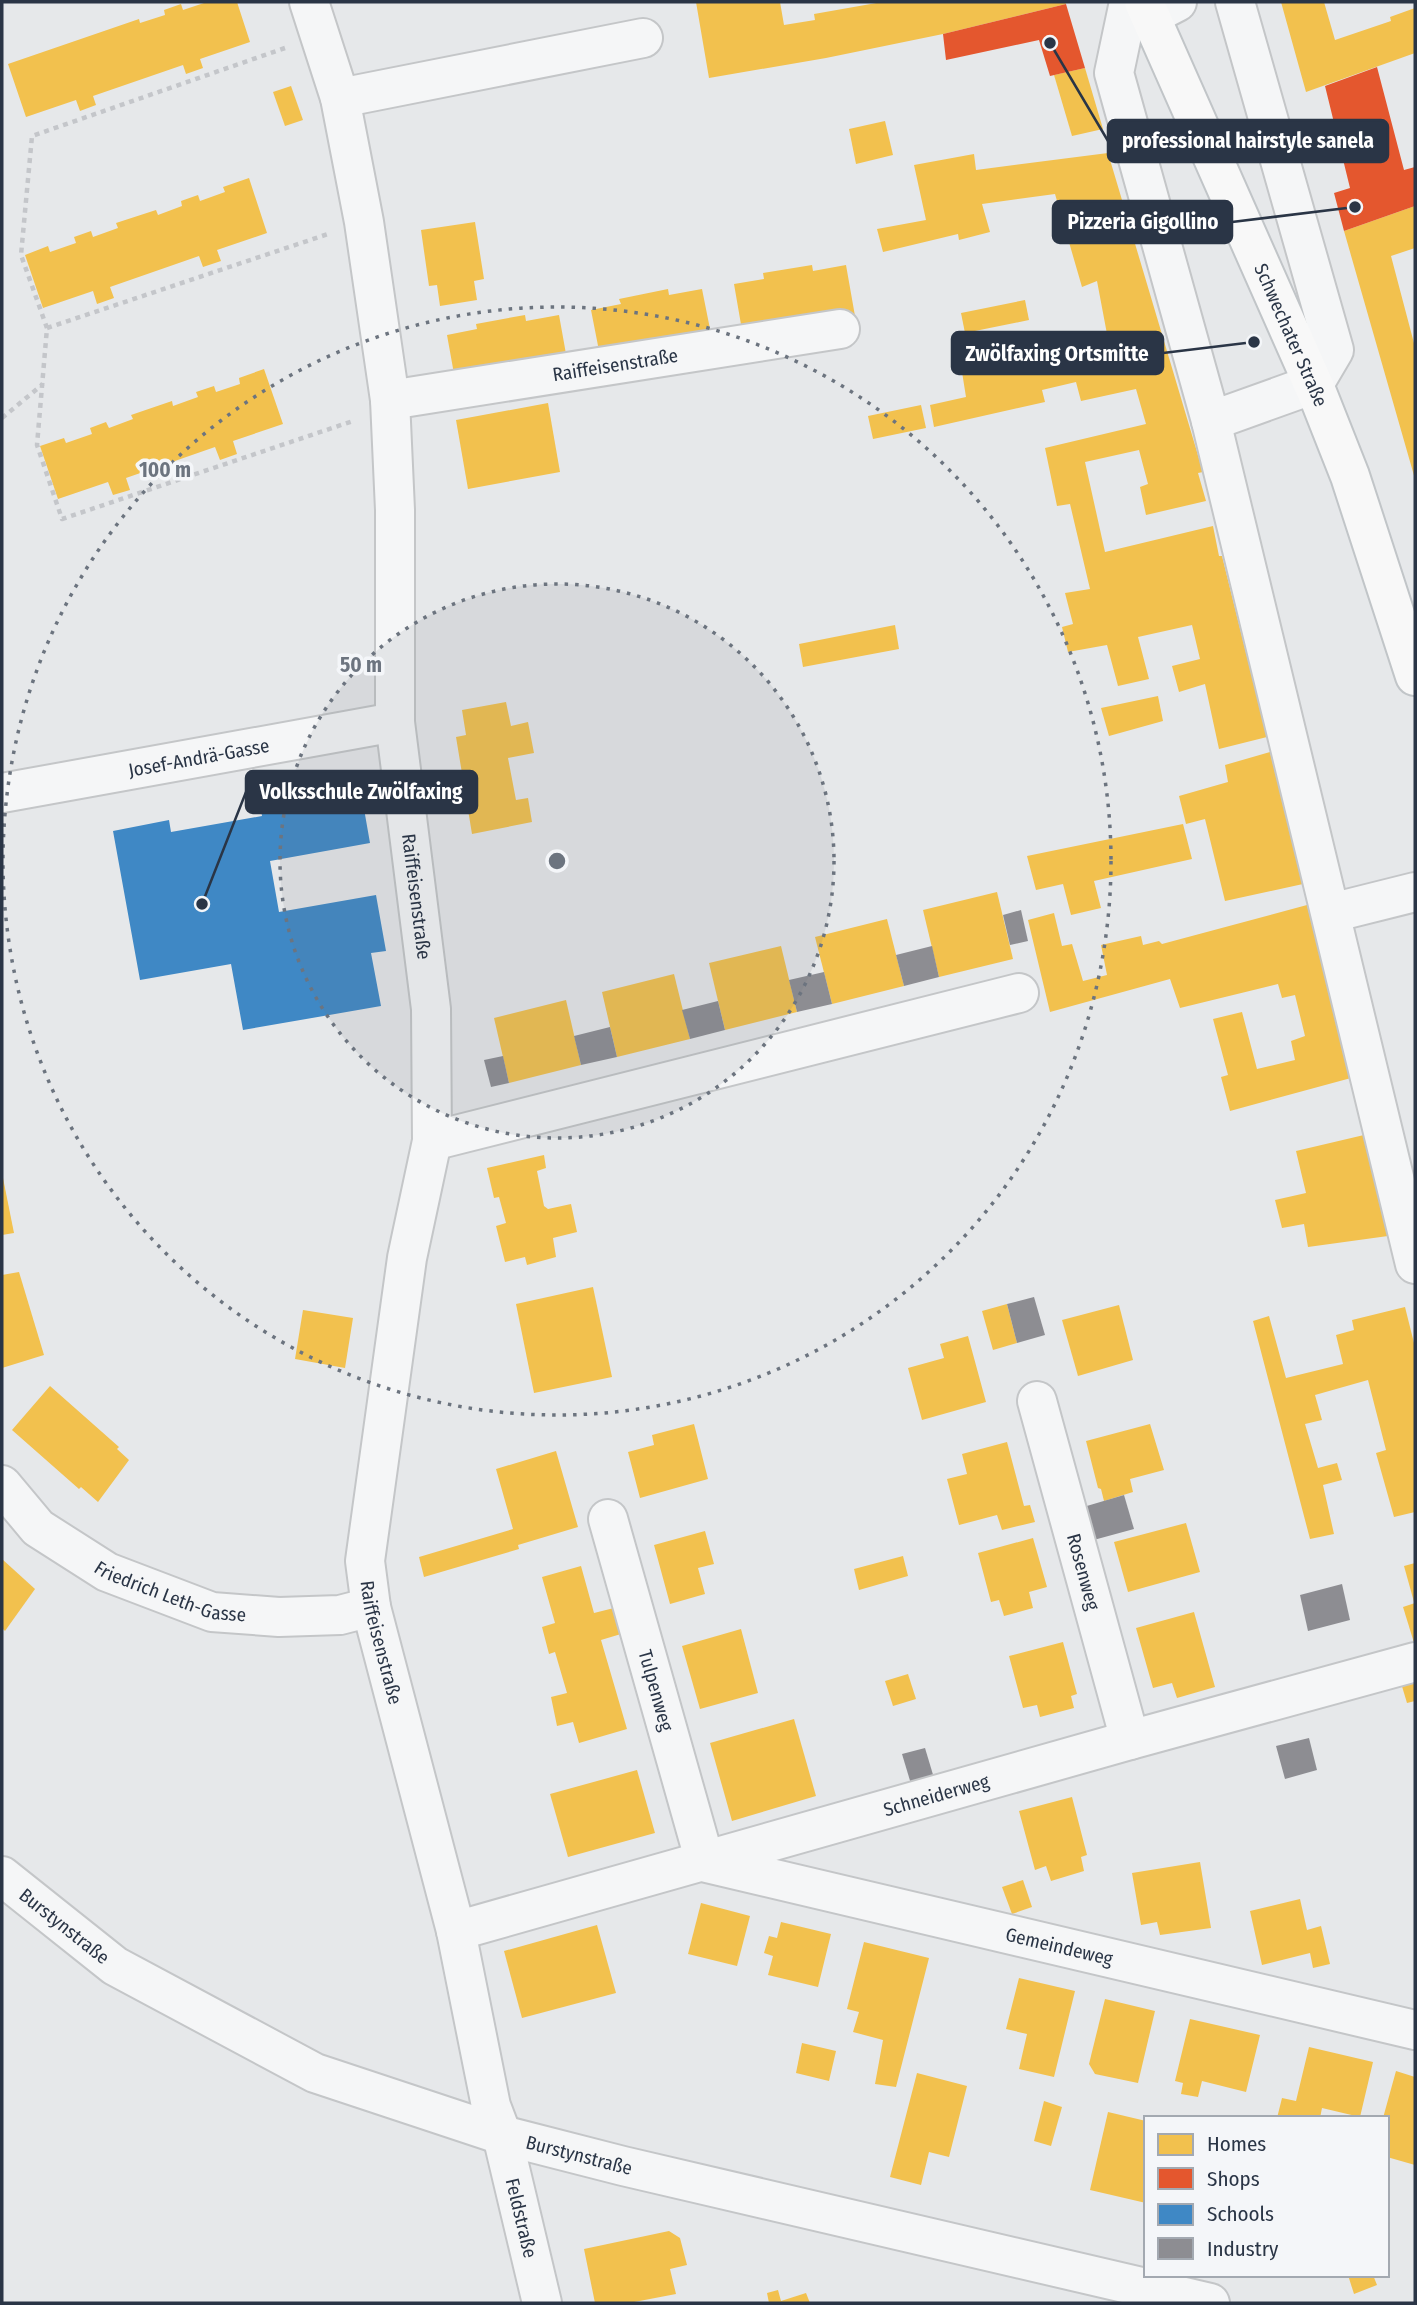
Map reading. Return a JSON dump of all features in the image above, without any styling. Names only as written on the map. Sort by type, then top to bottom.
[{"type":"main road","name":"Schwechater Straße","points":[[1150,5],[1314,384],[1350,476],[1415,676]]},
{"type":"street","points":[[1211,421],[1314,384],[1334,350],[1235,2]]},
{"type":"street","points":[[1150,5],[1114,73],[1211,421],[1415,1264]]},
{"type":"street","name":"Raiffeisenstraße","points":[[315,19],[340,98],[364,222],[390,404],[395,510],[395,722],[431,1009],[432,1141],[407,1258],[365,1561],[371,1607],[456,1931],[491,2106],[502,2135]]},
{"type":"street","points":[[340,98],[643,38]]},
{"type":"street","name":"Raiffeisenstraße","points":[[390,404],[840,329]]},
{"type":"street","name":"Josef-Andrä-Gasse","points":[[2,793],[395,722]]},
{"type":"street","points":[[1331,913],[1415,892]]},
{"type":"street","points":[[432,1141],[1019,993]]},
{"type":"street","name":"Rosenweg","points":[[1037,1401],[1130,1740]]},
{"type":"street","name":"Friedrich Leth-Gasse","points":[[2,1485],[38,1528],[107,1572],[212,1612],[279,1617],[340,1615],[371,1607]]},
{"type":"street","name":"Tulpenweg","points":[[608,1519],[705,1862]]},
{"type":"street","name":"Schneiderweg","points":[[456,1931],[1415,1662]]},
{"type":"street","name":"Gemeindeweg","points":[[705,1862],[1415,2030]]},
{"type":"street","name":"Burstynstraße","points":[[2,1876],[115,1966],[315,2073],[502,2135],[623,2166],[1210,2303]]},
{"type":"street","name":"Feldstraße","points":[[502,2135],[541,2303]]},
{"type":"path","points":[[315,19],[32,136],[21,255],[47,328],[37,445],[62,519],[390,404]]},
{"type":"path","points":[[47,328],[364,222]]},
{"type":"path","points":[[2,418],[44,383]]},
{"type":"building: Homes","points":[[207,2],[237,2],[250,42],[200,59],[203,68],[186,74],[183,65],[93,96],[96,105],[80,111],[76,100],[26,117],[8,64],[139,19],[140,23],[165,15],[164,10],[181,4],[183,10]]},
{"type":"building: Homes","points":[[696,2],[780,2],[784,25],[815,20],[814,14],[882,2],[1066,4],[943,34],[709,78]]},
{"type":"building: Homes","points":[[1281,2],[1324,2],[1335,40],[1391,21],[1390,17],[1415,8],[1415,53],[1306,92]]},
{"type":"building: Homes","points":[[1085,68],[1103,129],[1072,136],[1054,75]]},
{"type":"building: Homes","points":[[291,86],[303,120],[285,126],[273,92]]},
{"type":"building: Homes","points":[[885,121],[893,155],[856,164],[849,129]]},
{"type":"building: Homes","points":[[1108,153],[1203,472],[1198,473],[1206,501],[1146,515],[1140,487],[1148,484],[1139,450],[1085,462],[1105,552],[1213,526],[1267,737],[1219,749],[1205,684],[1179,692],[1172,666],[1200,659],[1192,625],[1138,637],[1149,679],[1118,686],[1107,645],[1068,652],[1062,627],[1073,624],[1065,593],[1090,589],[1070,504],[1057,506],[1045,448],[1146,424],[1136,389],[1081,401],[1076,382],[1042,390],[1045,402],[934,427],[930,405],[966,397],[962,372],[1107,334],[1097,281],[1082,287],[1055,194],[982,204],[990,232],[959,240],[958,234],[883,252],[877,229],[926,220],[914,165],[974,154],[976,170]]},
{"type":"building: Homes","points":[[249,178],[267,233],[217,250],[221,261],[203,267],[199,256],[110,287],[114,298],[97,304],[93,291],[43,308],[25,255],[48,246],[50,252],[76,243],[74,237],[91,231],[93,237],[118,228],[116,223],[156,210],[158,215],[182,206],[181,201],[198,195],[200,201],[225,192],[223,187]]},
{"type":"building: Homes","points":[[1415,206],[1415,248],[1391,256],[1415,347],[1415,479],[1344,231]]},
{"type":"building: Homes","points":[[475,222],[484,279],[474,281],[477,300],[440,306],[437,285],[429,286],[421,230]]},
{"type":"building: Homes","points":[[812,265],[813,271],[846,265],[855,316],[743,336],[734,284],[764,279],[763,273]]},
{"type":"building: Homes","points":[[668,289],[669,295],[702,289],[712,339],[601,361],[591,310],[621,304],[619,299]]},
{"type":"building: Homes","points":[[1025,300],[1029,320],[965,333],[961,313]]},
{"type":"building: Homes","points":[[525,315],[526,321],[559,315],[568,365],[456,385],[447,335],[477,329],[476,324]]},
{"type":"building: Homes","points":[[264,369],[283,424],[233,441],[237,454],[220,460],[215,447],[126,478],[130,490],[113,495],[108,482],[58,499],[40,446],[64,438],[66,443],[92,434],[90,428],[106,422],[109,428],[133,419],[131,415],[172,401],[173,406],[198,397],[196,392],[214,386],[216,392],[240,384],[239,378]]},
{"type":"building: Homes","points":[[548,403],[560,472],[468,489],[456,420]]},
{"type":"building: Homes","points":[[921,405],[926,428],[873,439],[868,416]]},
{"type":"building: Homes","points":[[895,625],[899,649],[803,667],[799,644]]},
{"type":"building: Homes","points":[[1158,696],[1163,721],[1109,736],[1101,708]]},
{"type":"building: Homes","points":[[506,702],[511,726],[528,722],[534,753],[508,758],[516,800],[528,798],[532,822],[472,834],[456,737],[466,735],[462,710]]},
{"type":"building: Homes","points":[[1270,752],[1303,884],[1225,901],[1205,819],[1186,824],[1179,796],[1228,782],[1225,765]]},
{"type":"building: Homes","points":[[1183,824],[1192,859],[1094,881],[1101,908],[1071,915],[1063,884],[1036,890],[1027,856]]},
{"type":"building: Homes","points":[[997,892],[1013,959],[939,977],[923,910]]},
{"type":"building: Homes","points":[[1307,905],[1351,1078],[1230,1111],[1221,1077],[1228,1075],[1213,1019],[1242,1012],[1257,1069],[1295,1060],[1291,1041],[1305,1036],[1295,995],[1282,998],[1278,984],[1180,1008],[1170,979],[1050,1012],[1028,920],[1054,913],[1062,946],[1072,944],[1083,981],[1107,975],[1101,945],[1141,936],[1143,945],[1159,941],[1162,944]]},
{"type":"building: Homes","points":[[887,919],[904,986],[832,1004],[815,937]]},
{"type":"building: Homes","points":[[781,946],[797,1012],[725,1030],[709,963]]},
{"type":"building: Homes","points":[[674,974],[690,1039],[617,1057],[602,992]]},
{"type":"building: Homes","points":[[566,1000],[581,1065],[509,1083],[494,1018]]},
{"type":"building: Homes","points":[[1364,1135],[1388,1236],[1308,1247],[1304,1224],[1282,1228],[1275,1200],[1306,1193],[1296,1151]]},
{"type":"building: Homes","points":[[544,1155],[546,1168],[537,1171],[544,1206],[548,1209],[571,1204],[577,1232],[553,1238],[556,1257],[527,1265],[525,1257],[505,1262],[496,1226],[506,1223],[499,1197],[494,1198],[487,1168]]},
{"type":"building: Homes","points":[[2,1173],[14,1233],[2,1235]]},
{"type":"building: Homes","points":[[19,1272],[44,1355],[2,1368],[2,1275]]},
{"type":"building: Homes","points":[[593,1287],[612,1377],[534,1393],[516,1304]]},
{"type":"building: Homes","points":[[1007,1304],[1017,1343],[993,1350],[982,1311]]},
{"type":"building: Homes","points":[[1119,1305],[1133,1360],[1078,1376],[1062,1320]]},
{"type":"building: Homes","points":[[1405,1307],[1415,1347],[1415,1512],[1394,1517],[1376,1453],[1386,1450],[1368,1380],[1315,1395],[1322,1420],[1305,1424],[1318,1468],[1337,1463],[1342,1480],[1323,1485],[1334,1534],[1310,1539],[1253,1321],[1269,1316],[1286,1378],[1343,1364],[1336,1335],[1354,1330],[1352,1320]]},
{"type":"building: Homes","points":[[303,1310],[353,1318],[345,1368],[295,1359]]},
{"type":"building: Homes","points":[[968,1336],[986,1402],[922,1420],[908,1368],[944,1358],[940,1344]]},
{"type":"building: Homes","points":[[50,1386],[119,1447],[117,1449],[129,1460],[98,1502],[81,1487],[79,1489],[12,1430]]},
{"type":"building: Homes","points":[[694,1424],[708,1479],[640,1498],[628,1452],[654,1445],[652,1435]]},
{"type":"building: Homes","points":[[1150,1424],[1164,1470],[1130,1479],[1133,1492],[1104,1501],[1086,1441]]},
{"type":"building: Homes","points":[[1007,1442],[1024,1506],[1030,1505],[1035,1522],[1002,1530],[997,1515],[959,1525],[947,1479],[967,1474],[962,1454]]},
{"type":"building: Homes","points":[[556,1451],[578,1527],[518,1545],[519,1549],[424,1577],[419,1557],[513,1529],[496,1469]]},
{"type":"building: Homes","points":[[1186,1523],[1200,1572],[1128,1592],[1114,1542]]},
{"type":"building: Homes","points":[[705,1531],[714,1564],[698,1568],[705,1594],[670,1604],[654,1545]]},
{"type":"building: Homes","points":[[1033,1538],[1047,1587],[1029,1592],[1033,1608],[1004,1616],[999,1600],[991,1602],[978,1553]]},
{"type":"building: Homes","points":[[903,1556],[908,1576],[859,1590],[854,1569]]},
{"type":"building: Homes","points":[[2,1559],[35,1589],[5,1631],[2,1628]]},
{"type":"building: Homes","points":[[1415,1563],[1415,1602],[1414,1602],[1404,1566]]},
{"type":"building: Homes","points":[[581,1566],[594,1613],[614,1608],[621,1634],[601,1640],[627,1729],[579,1743],[573,1722],[557,1726],[551,1697],[567,1693],[555,1652],[549,1654],[542,1627],[555,1623],[542,1577]]},
{"type":"building: Homes","points":[[1415,1603],[1415,1646],[1403,1607]]},
{"type":"building: Homes","points":[[1194,1612],[1215,1687],[1177,1698],[1172,1683],[1153,1688],[1136,1628]]},
{"type":"building: Homes","points":[[741,1629],[758,1693],[700,1709],[682,1646]]},
{"type":"building: Homes","points":[[1063,1642],[1077,1694],[1071,1696],[1074,1708],[1040,1717],[1037,1705],[1023,1708],[1009,1656]]},
{"type":"building: Homes","points":[[908,1674],[916,1699],[893,1706],[885,1681]]},
{"type":"building: Homes","points":[[1415,1679],[1415,1701],[1407,1703],[1401,1683]]},
{"type":"building: Homes","points":[[794,1719],[816,1796],[732,1821],[710,1743]]},
{"type":"building: Homes","points":[[637,1770],[655,1833],[568,1857],[550,1794]]},
{"type":"building: Homes","points":[[1072,1797],[1087,1855],[1081,1857],[1084,1871],[1051,1881],[1046,1866],[1035,1870],[1019,1811]]},
{"type":"building: Homes","points":[[1200,1862],[1211,1928],[1160,1935],[1157,1922],[1141,1925],[1132,1873]]},
{"type":"building: Homes","points":[[1023,1880],[1032,1907],[1012,1914],[1002,1887]]},
{"type":"building: Homes","points":[[1300,1899],[1307,1930],[1321,1926],[1330,1964],[1313,1968],[1310,1953],[1262,1965],[1250,1911]]},
{"type":"building: Homes","points":[[701,1903],[750,1916],[737,1966],[688,1954]]},
{"type":"building: Homes","points":[[781,1922],[831,1934],[818,1987],[768,1975],[773,1956],[764,1953],[769,1936],[777,1938]]},
{"type":"building: Homes","points":[[597,1925],[616,1993],[522,2018],[504,1951]]},
{"type":"building: Homes","points":[[864,1942],[929,1958],[896,2087],[875,2084],[883,2040],[853,2032],[859,2012],[847,2009]]},
{"type":"building: Homes","points":[[1019,1978],[1075,1991],[1054,2077],[1019,2069],[1027,2034],[1006,2029]]},
{"type":"building: Homes","points":[[1105,1999],[1155,2011],[1138,2083],[1095,2074],[1089,2064]]},
{"type":"building: Homes","points":[[1190,2019],[1260,2035],[1246,2092],[1202,2081],[1198,2097],[1181,2094],[1183,2083],[1175,2081]]},
{"type":"building: Homes","points":[[802,2043],[836,2051],[829,2081],[796,2073]]},
{"type":"building: Homes","points":[[1309,2047],[1373,2062],[1360,2116],[1322,2108],[1320,2116],[1278,2116],[1282,2098],[1296,2101]]},
{"type":"building: Homes","points":[[1396,2071],[1415,2077],[1415,2165],[1389,2158],[1389,2116],[1384,2116]]},
{"type":"building: Homes","points":[[917,2073],[967,2086],[949,2157],[929,2152],[921,2185],[890,2177]]},
{"type":"building: Homes","points":[[1044,2101],[1062,2107],[1051,2146],[1034,2141]]},
{"type":"building: Homes","points":[[1108,2112],[1144,2121],[1144,2203],[1090,2190]]},
{"type":"building: Homes","points":[[669,2231],[680,2238],[687,2265],[670,2269],[676,2294],[629,2303],[595,2303],[584,2249]]},
{"type":"building: Homes","points":[[1349,2277],[1374,2277],[1377,2285],[1354,2294]]},
{"type":"building: Homes","points":[[778,2290],[781,2301],[806,2293],[810,2303],[769,2303],[767,2293]]},
{"type":"building: Shops","points":[[1066,4],[1085,68],[1050,76],[1039,40],[946,60],[943,34]]},
{"type":"building: Shops","points":[[1377,67],[1404,170],[1415,167],[1415,206],[1344,231],[1334,193],[1350,188],[1325,86]]},
{"type":"building: Schools","points":[[360,786],[370,843],[270,861],[279,912],[376,895],[386,951],[371,953],[381,1006],[243,1030],[231,964],[140,980],[113,831],[169,820],[171,832],[262,816],[260,804]]},
{"type":"building: Industry","points":[[1021,910],[1028,941],[1010,945],[1003,915]]},
{"type":"building: Industry","points":[[932,946],[939,977],[904,986],[896,955]]},
{"type":"building: Industry","points":[[824,972],[832,1004],[797,1012],[789,980]]},
{"type":"building: Industry","points":[[718,1001],[725,1030],[690,1039],[682,1010]]},
{"type":"building: Industry","points":[[610,1027],[617,1057],[581,1065],[574,1036]]},
{"type":"building: Industry","points":[[503,1056],[509,1083],[491,1087],[484,1060]]},
{"type":"building: Industry","points":[[1034,1297],[1045,1335],[1017,1343],[1007,1304]]},
{"type":"building: Industry","points":[[1124,1495],[1134,1529],[1090,1541],[1080,1508]]},
{"type":"building: Industry","points":[[1342,1584],[1350,1620],[1308,1631],[1300,1595]]},
{"type":"building: Industry","points":[[1309,1738],[1317,1770],[1285,1779],[1276,1746]]},
{"type":"building: Industry","points":[[925,1748],[934,1778],[911,1784],[902,1754]]},
{"type":"place","name":"professional hairstyle sanela","points":[[1050,43]]},
{"type":"place","name":"Pizzeria Gigollino","points":[[1355,207]]},
{"type":"place","name":"Zwölfaxing Ortsmitte","points":[[1254,342]]},
{"type":"place","name":"Volksschule Zwölfaxing","points":[[202,904]]}]
